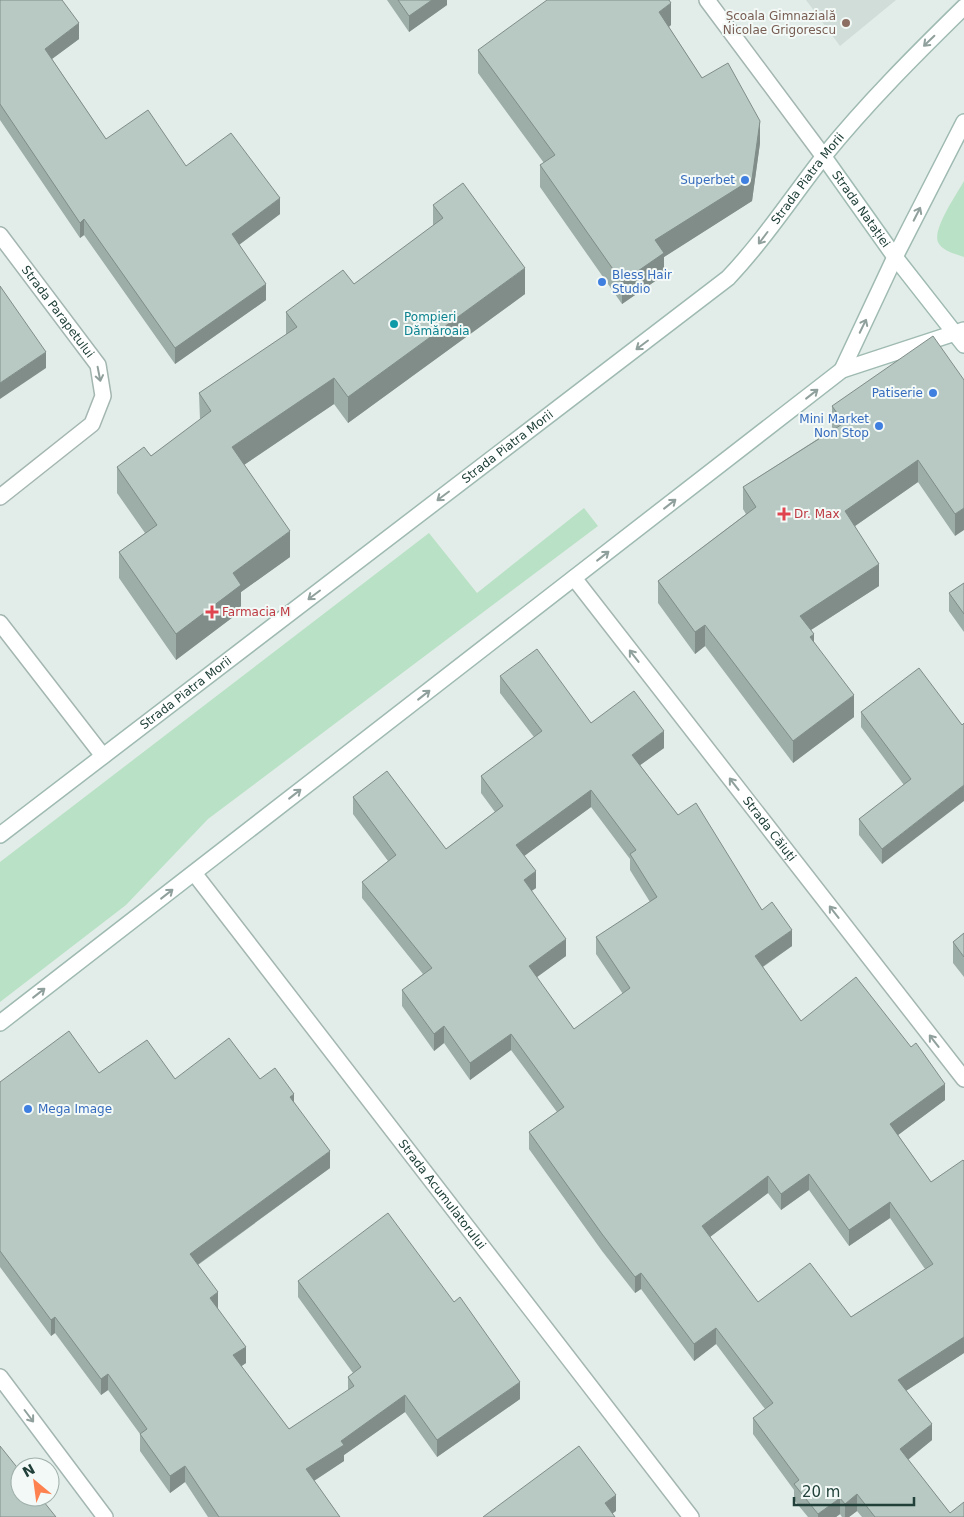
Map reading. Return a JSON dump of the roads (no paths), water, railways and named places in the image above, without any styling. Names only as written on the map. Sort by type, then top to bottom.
[{"type":"street","name":"Strada Natației","points":[[708,0],[895,257],[961,336]]},
{"type":"street","name":"Strada Piatra Morii","points":[[0,835],[728,278],[750,256],[824,157],[883,86],[964,7]]},
{"type":"street","points":[[842,370],[895,257],[964,122]]},
{"type":"street","name":"Strada Parapetului","points":[[0,235],[98,365],[104,396],[92,424],[0,497]]},
{"type":"street","points":[[0,1023],[842,370],[961,336]]},
{"type":"street","name":"Strada Căiuți","points":[[574,578],[964,1079]]},
{"type":"street","points":[[0,622],[104,756]]},
{"type":"street","name":"Strada Acumulatorului","points":[[194,873],[691,1517]]},
{"type":"street","points":[[0,1377],[105,1517]]},
{"type":"place","name":"Școala Gimnazială Nicolae Grigorescu","points":[[846,23]]},
{"type":"place","name":"Superbet","points":[[745,180]]},
{"type":"place","name":"Bless Hair Studio","points":[[602,282]]},
{"type":"place","name":"Pompieri Dămăroaia","points":[[394,324]]},
{"type":"place","name":"Patiserie","points":[[933,393]]},
{"type":"place","name":"Mini Market Non Stop","points":[[879,426]]},
{"type":"place","name":"Dr. Max","points":[[784,514]]},
{"type":"place","name":"Farmacia M","points":[[212,612]]},
{"type":"place","name":"Mega Image","points":[[28,1109]]}]
